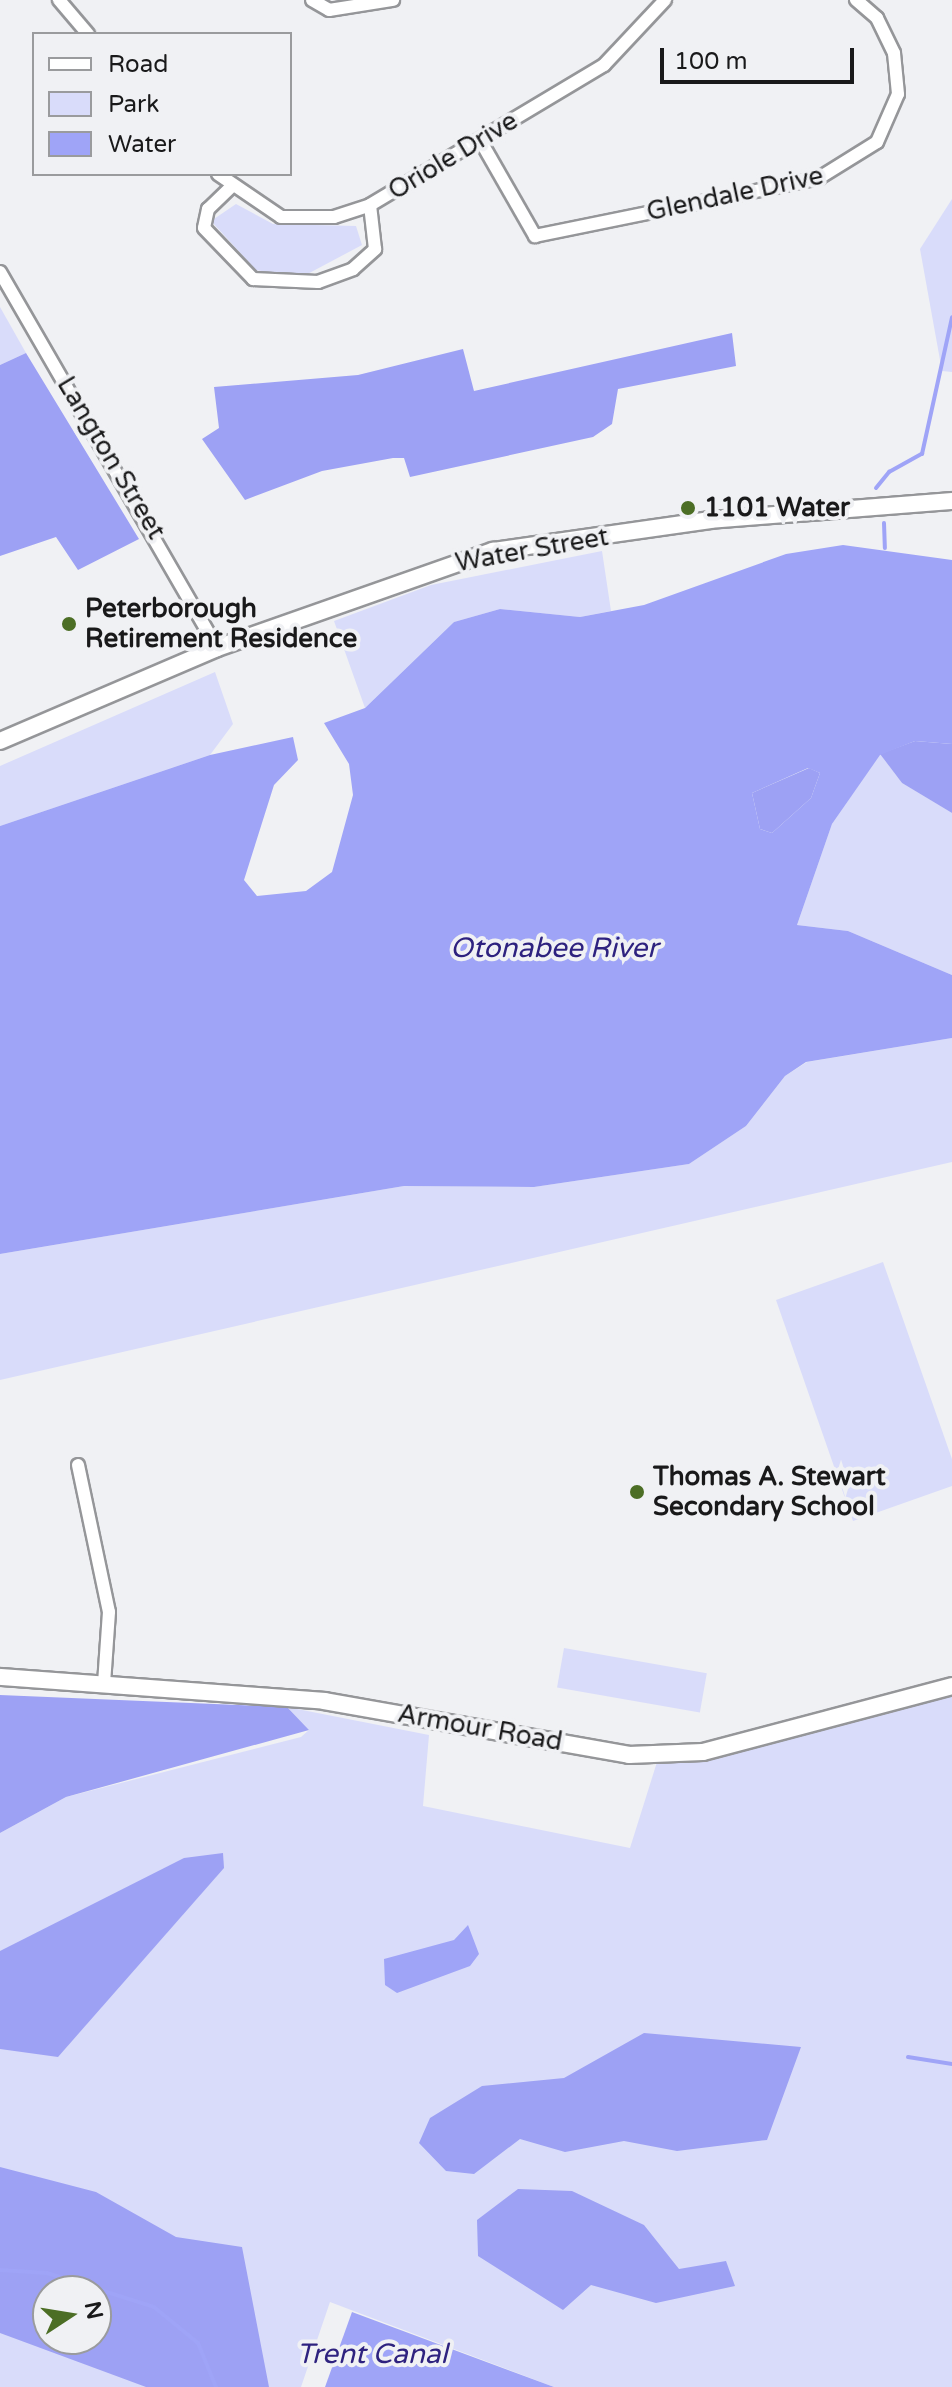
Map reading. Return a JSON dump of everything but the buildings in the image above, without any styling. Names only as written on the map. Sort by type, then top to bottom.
[{"type":"main road","name":"Water Street","points":[[0,741],[217,648],[493,551],[710,520],[952,501]]},
{"type":"main road","name":"Armour Road","points":[[0,1677],[324,1701],[629,1755],[703,1752],[952,1686]]},
{"type":"street","points":[[59,0],[86,32]]},
{"type":"street","points":[[312,0],[329,10],[393,0]]},
{"type":"street","name":"Oriole Drive","points":[[220,176],[231,187],[281,217],[334,217],[370,205],[604,65],[665,0]]},
{"type":"street","name":"Glendale Drive","points":[[480,140],[535,236],[819,178],[877,142],[898,94],[894,53],[877,18],[856,0]]},
{"type":"street","points":[[231,187],[208,209],[204,228],[253,279],[318,282],[353,269],[375,249],[370,205]]},
{"type":"street","name":"Langton Street","points":[[0,272],[217,648]]},
{"type":"street","points":[[78,1465],[109,1612],[104,1683]]},
{"type":"green space","points":[[952,199],[952,372],[942,371],[920,249]]},
{"type":"green space","points":[[236,204],[273,224],[356,226],[362,245],[300,278],[256,270],[211,221]]},
{"type":"green space","points":[[0,307],[26,353],[0,365]]},
{"type":"green space","points":[[602,551],[611,611],[580,617],[500,609],[454,622],[365,708],[334,621],[431,585]]},
{"type":"green space","points":[[215,672],[233,724],[210,755],[0,826],[0,766]]},
{"type":"green space","points":[[880,754],[902,783],[952,813],[952,975],[848,931],[797,925],[832,824]]},
{"type":"green space","points":[[952,1038],[952,1162],[0,1380],[0,1254],[404,1186],[534,1187],[689,1164],[746,1126],[785,1076],[807,1062]]},
{"type":"green space","points":[[883,1262],[952,1459],[952,1486],[853,1521],[776,1300]]},
{"type":"green space","points":[[564,1648],[707,1673],[700,1713],[557,1687]]},
{"type":"green space","points":[[952,1686],[952,2387],[554,2387],[330,2302],[301,2387],[0,2387],[0,1833],[66,1797],[301,1737],[309,1730],[287,1707],[429,1735],[423,1806],[630,1848],[657,1762]]},
{"type":"shaded area","points":[[732,333],[736,366],[618,389],[612,424],[593,437],[410,477],[404,458],[393,458],[322,471],[245,500],[202,439],[219,428],[214,387],[358,375],[463,349],[474,391]]},
{"type":"shaded area","points":[[26,353],[139,539],[78,570],[56,537],[0,556],[0,365]]},
{"type":"shaded area","points":[[915,741],[952,744],[952,813],[902,783],[880,754]]},
{"type":"shaded area","points":[[809,768],[820,773],[811,798],[772,833],[760,829],[752,793]]},
{"type":"shaded area","points":[[0,1695],[287,1707],[309,1730],[66,1797],[0,1833]]},
{"type":"shaded area","points":[[223,1853],[224,1868],[58,2057],[0,2049],[0,1951],[184,1858]]},
{"type":"shaded area","points":[[644,2033],[801,2047],[767,2140],[677,2151],[624,2141],[565,2152],[520,2139],[474,2174],[446,2171],[419,2143],[430,2118],[482,2086],[564,2078]]},
{"type":"shaded area","points":[[0,2167],[96,2192],[176,2237],[242,2247],[269,2387],[146,2387],[59,2355],[112,2355],[112,2275],[32,2275],[32,2345],[0,2333]]},
{"type":"shaded area","points":[[518,2189],[572,2191],[644,2225],[679,2269],[726,2261],[735,2286],[656,2303],[591,2285],[563,2310],[478,2256],[477,2220]]},
{"type":"water","name":"Otonabee River","points":[[843,545],[952,560],[952,744],[915,741],[880,755],[832,824],[797,925],[848,931],[952,975],[952,1038],[806,1062],[785,1076],[746,1126],[689,1164],[534,1187],[404,1186],[0,1254],[0,826],[210,755],[293,737],[298,760],[274,785],[244,880],[257,896],[306,891],[332,872],[353,795],[349,764],[324,723],[365,708],[454,622],[500,609],[580,617],[644,605],[786,554]],"holes":[[[808,768],[820,773],[811,798],[772,833],[760,829],[752,793]]]},
{"type":"water","points":[[468,1925],[479,1954],[470,1966],[397,1993],[385,1985],[384,1959],[454,1940]]},
{"type":"water","name":"Trent Canal","points":[[352,2312],[554,2387],[325,2387]]},
{"type":"waterway","points":[[876,488],[889,472],[922,454],[952,317]]},
{"type":"waterway","points":[[884,523],[885,548]]},
{"type":"waterway","points":[[908,2057],[952,2064]]},
{"type":"waterway","points":[[0,2270],[47,2273],[154,2307],[198,2343],[216,2387]]},
{"type":"place","name":"1101 Water","points":[[688,508]]},
{"type":"place","name":"Peterborough Retirement Residence","points":[[69,624]]},
{"type":"place","name":"Thomas A. Stewart Secondary School","points":[[637,1492]]}]
